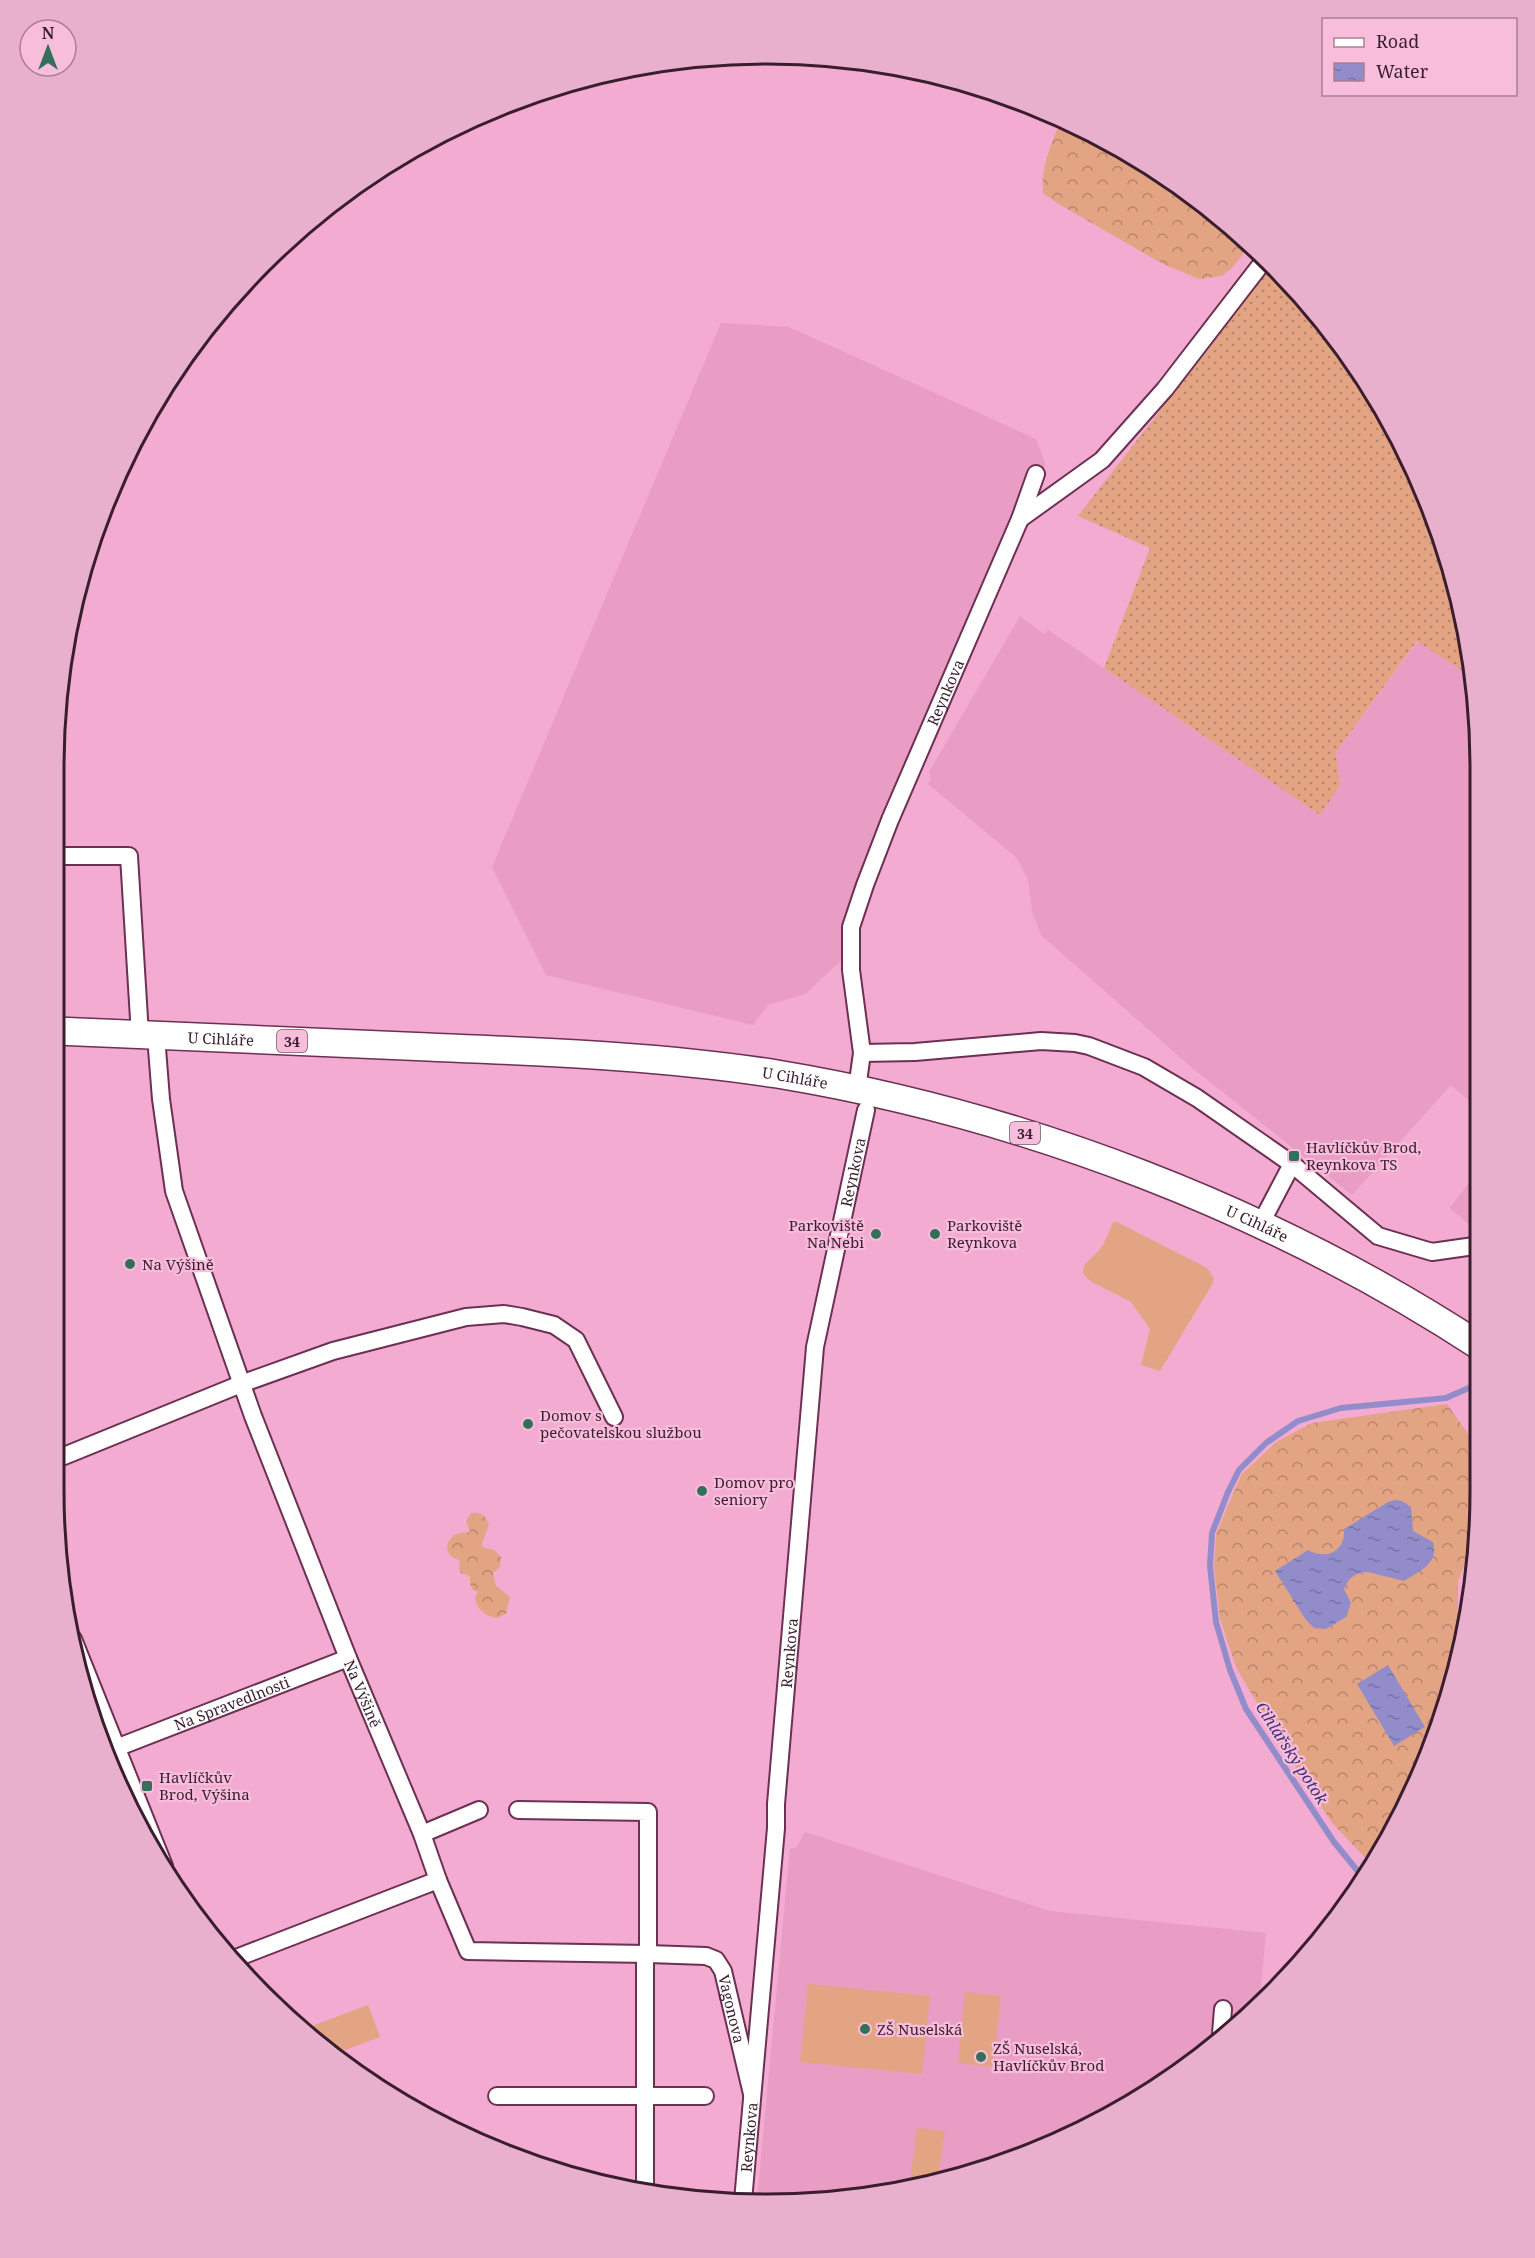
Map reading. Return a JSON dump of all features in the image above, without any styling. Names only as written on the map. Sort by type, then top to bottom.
[{"type":"main road","name":"U Cihláře","points":[[64,1031],[617,1056],[740,1069],[861,1099],[964,1116],[1032,1136],[1154,1179],[1260,1225],[1353,1272],[1470,1340]]},
{"type":"street","points":[[1020,519],[1102,460],[1165,388],[1260,266]]},
{"type":"street","name":"Reynkova","points":[[744,2193],[815,1347],[861,1099],[862,1053],[851,970],[851,927],[890,820],[1020,519],[1036,474]]},
{"type":"street","name":"Na Výšině","points":[[64,856],[129,856],[148,1035],[161,1099],[174,1191],[241,1384],[348,1658],[468,1951]]},
{"type":"street","points":[[862,1053],[915,1052],[1041,1041],[1075,1042],[1089,1046],[1126,1059],[1197,1098],[1293,1164],[1378,1236],[1432,1252],[1470,1247]]},
{"type":"street","points":[[1260,1225],[1293,1164]]},
{"type":"street","points":[[64,1456],[241,1384],[333,1351],[466,1317],[504,1314],[554,1325],[576,1340],[614,1417]]},
{"type":"street","name":"Na Spravedlnosti","points":[[116,1748],[348,1658]]},
{"type":"street","points":[[96,1698],[139,1805]]},
{"type":"street","points":[[422,1834],[479,1810]]},
{"type":"street","points":[[518,1810],[648,1812],[645,2182]]},
{"type":"street","points":[[241,1956],[438,1881]]},
{"type":"street","name":"Vagonova","points":[[468,1951],[646,1954],[706,1956],[716,1959],[723,1971],[752,2094]]},
{"type":"street","points":[[1222,2027],[1223,2009]]},
{"type":"street","points":[[497,2096],[705,2096]]},
{"type":"shaded area","points":[[721,323],[789,327],[1036,439],[1045,462],[1044,481],[895,820],[846,956],[805,994],[768,1005],[753,1025],[546,975],[492,867]]},
{"type":"shaded area","points":[[1020,616],[1044,634],[1048,630],[1320,815],[1340,786],[1336,752],[1418,641],[1463,671],[1464,676],[1469,722],[1470,768],[1470,1101],[1451,1085],[1352,1195],[1190,1066],[1041,935],[1032,911],[1028,880],[1017,858],[928,784],[931,779],[929,772]]},
{"type":"shaded area","points":[[1470,1182],[1470,1226],[1450,1208]]},
{"type":"shaded area","name":"ZŠ Nuselská, Havlíčkův Brod","points":[[805,1832],[1050,1911],[1266,1933],[1260,1992],[1231,2019],[1158,2075],[1119,2099],[1037,2140],[949,2170],[905,2180],[813,2192],[758,2194],[790,1848],[796,1848]]},
{"type":"green space","points":[[1058,128],[1078,137],[1158,183],[1245,252],[1233,267],[1222,276],[1199,279],[1161,263],[1043,193],[1043,174]]},
{"type":"green space","points":[[1265,270],[1296,304],[1352,377],[1398,457],[1417,498],[1433,542],[1447,586],[1463,671],[1417,641],[1336,752],[1340,786],[1320,815],[1104,668],[1150,548],[1078,516]]},
{"type":"green space","points":[[1113,1222],[1207,1268],[1214,1278],[1160,1371],[1141,1365],[1150,1329],[1131,1302],[1092,1282],[1083,1272],[1085,1264],[1102,1246]]},
{"type":"green space","points":[[1447,1404],[1470,1436],[1469,1536],[1466,1563],[1458,1581],[1459,1613],[1447,1672],[1417,1760],[1398,1801],[1366,1858],[1332,1823],[1281,1744],[1236,1667],[1220,1619],[1214,1568],[1216,1534],[1241,1475],[1276,1442],[1312,1423]]},
{"type":"green space","points":[[471,1513],[482,1515],[489,1524],[481,1547],[494,1550],[501,1557],[500,1567],[493,1573],[496,1586],[510,1597],[506,1614],[497,1618],[480,1609],[475,1598],[478,1592],[472,1589],[470,1576],[461,1573],[460,1560],[451,1556],[447,1550],[451,1538],[470,1532],[466,1521]]},
{"type":"green space","name":"ZŠ Nuselská","points":[[808,1984],[930,1996],[922,2074],[800,2062]]},
{"type":"green space","name":"ZŠ Nuselská","points":[[965,1992],[1001,1996],[993,2067],[958,2063]]},
{"type":"green space","points":[[368,2005],[380,2037],[344,2051],[312,2026]]},
{"type":"green space","points":[[917,2128],[945,2131],[939,2172],[910,2179]]},
{"type":"water","points":[[1395,1500],[1402,1501],[1411,1507],[1413,1531],[1433,1542],[1434,1550],[1431,1561],[1422,1570],[1404,1581],[1368,1572],[1356,1574],[1344,1589],[1351,1603],[1346,1617],[1326,1629],[1314,1628],[1306,1620],[1275,1571],[1308,1550],[1322,1554],[1334,1552],[1342,1543],[1344,1529]]},
{"type":"water","points":[[1388,1665],[1425,1727],[1394,1746],[1357,1684]]},
{"type":"waterway","name":"Cihlářský potok","points":[[1358,1871],[1334,1842],[1246,1709],[1230,1670],[1216,1622],[1210,1566],[1212,1533],[1239,1470],[1266,1443],[1298,1421],[1341,1408],[1446,1398],[1470,1387]]},
{"type":"place","name":"Havlíčkův Brod, Reynkova TS","points":[[1294,1156]]},
{"type":"place","name":"Parkoviště Na Nebi","points":[[876,1234]]},
{"type":"place","name":"Parkoviště Reynkova","points":[[935,1234]]},
{"type":"place","name":"Na Výšině","points":[[130,1264]]},
{"type":"place","name":"Domov s pečovatelskou službou","points":[[528,1424]]},
{"type":"place","name":"Domov pro seniory","points":[[702,1491]]},
{"type":"place","name":"Havlíčkův Brod, Výšina","points":[[147,1786]]},
{"type":"place","name":"ZŠ Nuselská","points":[[865,2029]]},
{"type":"place","name":"ZŠ Nuselská, Havlíčkův Brod","points":[[981,2057]]}]
